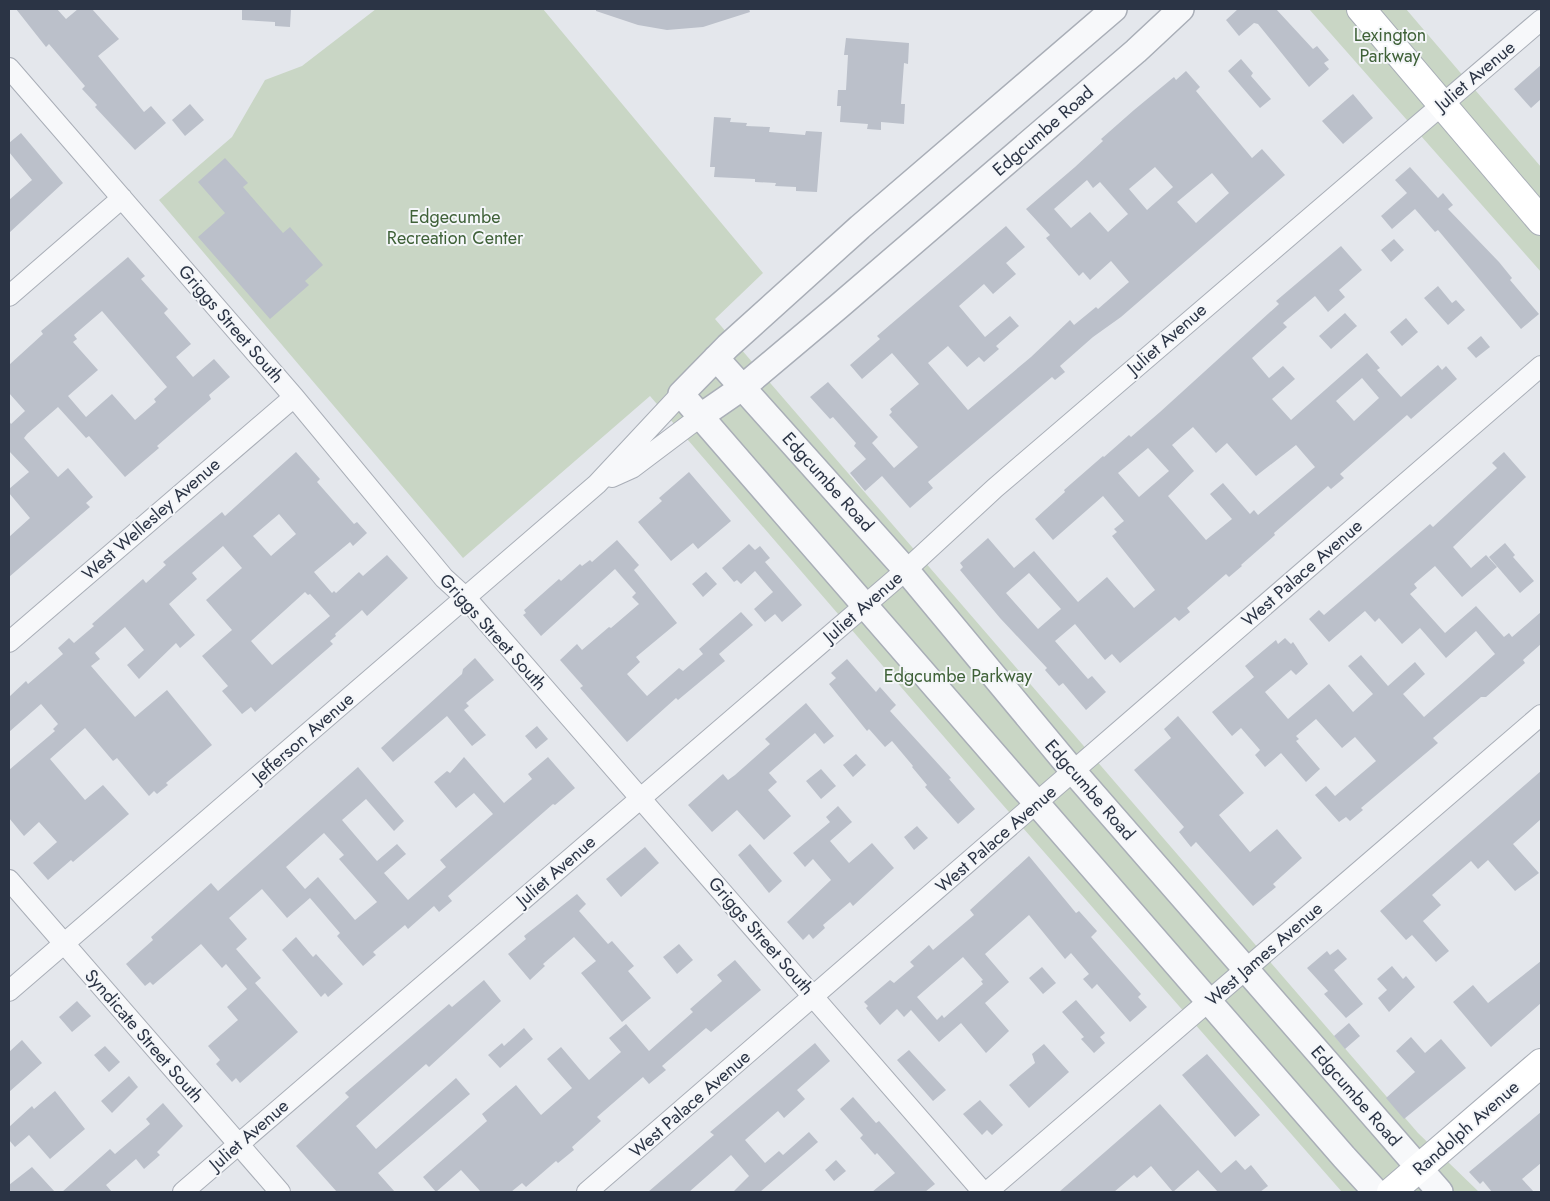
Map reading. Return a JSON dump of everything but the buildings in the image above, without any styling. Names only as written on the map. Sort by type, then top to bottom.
[{"type":"main road","points":[[1360,9],[1541,220]]},
{"type":"main road","name":"Randolph Avenue","points":[[1391,1192],[1541,1063]]},
{"type":"street","points":[[1114,9],[860,227],[716,358],[681,394],[1208,1002],[1376,1192]]},
{"type":"street","name":"Edgcumbe Road","points":[[701,416],[742,386],[838,308],[1129,58],[1180,9]]},
{"type":"street","name":"Juliet Avenue","points":[[183,1192],[906,570],[995,488],[1541,20]]},
{"type":"street","name":"Griggs Street South","points":[[9,68],[294,397],[444,578],[466,598],[983,1192]]},
{"type":"street","points":[[9,296],[122,198]]},
{"type":"street","name":"Edgcumbe Road","points":[[716,358],[906,570],[1073,772],[1440,1192]]},
{"type":"street","name":"West Palace Avenue","points":[[587,1192],[1541,366]]},
{"type":"street","name":"Jefferson Avenue","points":[[9,991],[597,484],[681,394]]},
{"type":"street","name":"West Wellesley Avenue","points":[[9,642],[294,397]]},
{"type":"street","name":"Jefferson Avenue","points":[[597,484],[632,468],[701,416]]},
{"type":"street","name":"West James Avenue","points":[[987,1192],[1541,715]]},
{"type":"street","name":"Syndicate Street South","points":[[9,880],[280,1192]]},
{"type":"green space","name":"Edgecumbe Recreation Center","points":[[376,9],[543,9],[763,273],[715,319],[1418,1133],[1479,1192],[1342,1192],[995,796],[650,396],[463,558],[159,200],[232,137],[265,80],[302,66]]},
{"type":"green space","name":"Lexington Parkway","points":[[1309,9],[1406,9],[1541,167],[1541,272]]},
{"type":"park label","name":"Edgcumbe Parkway","points":[[958,676]]}]
